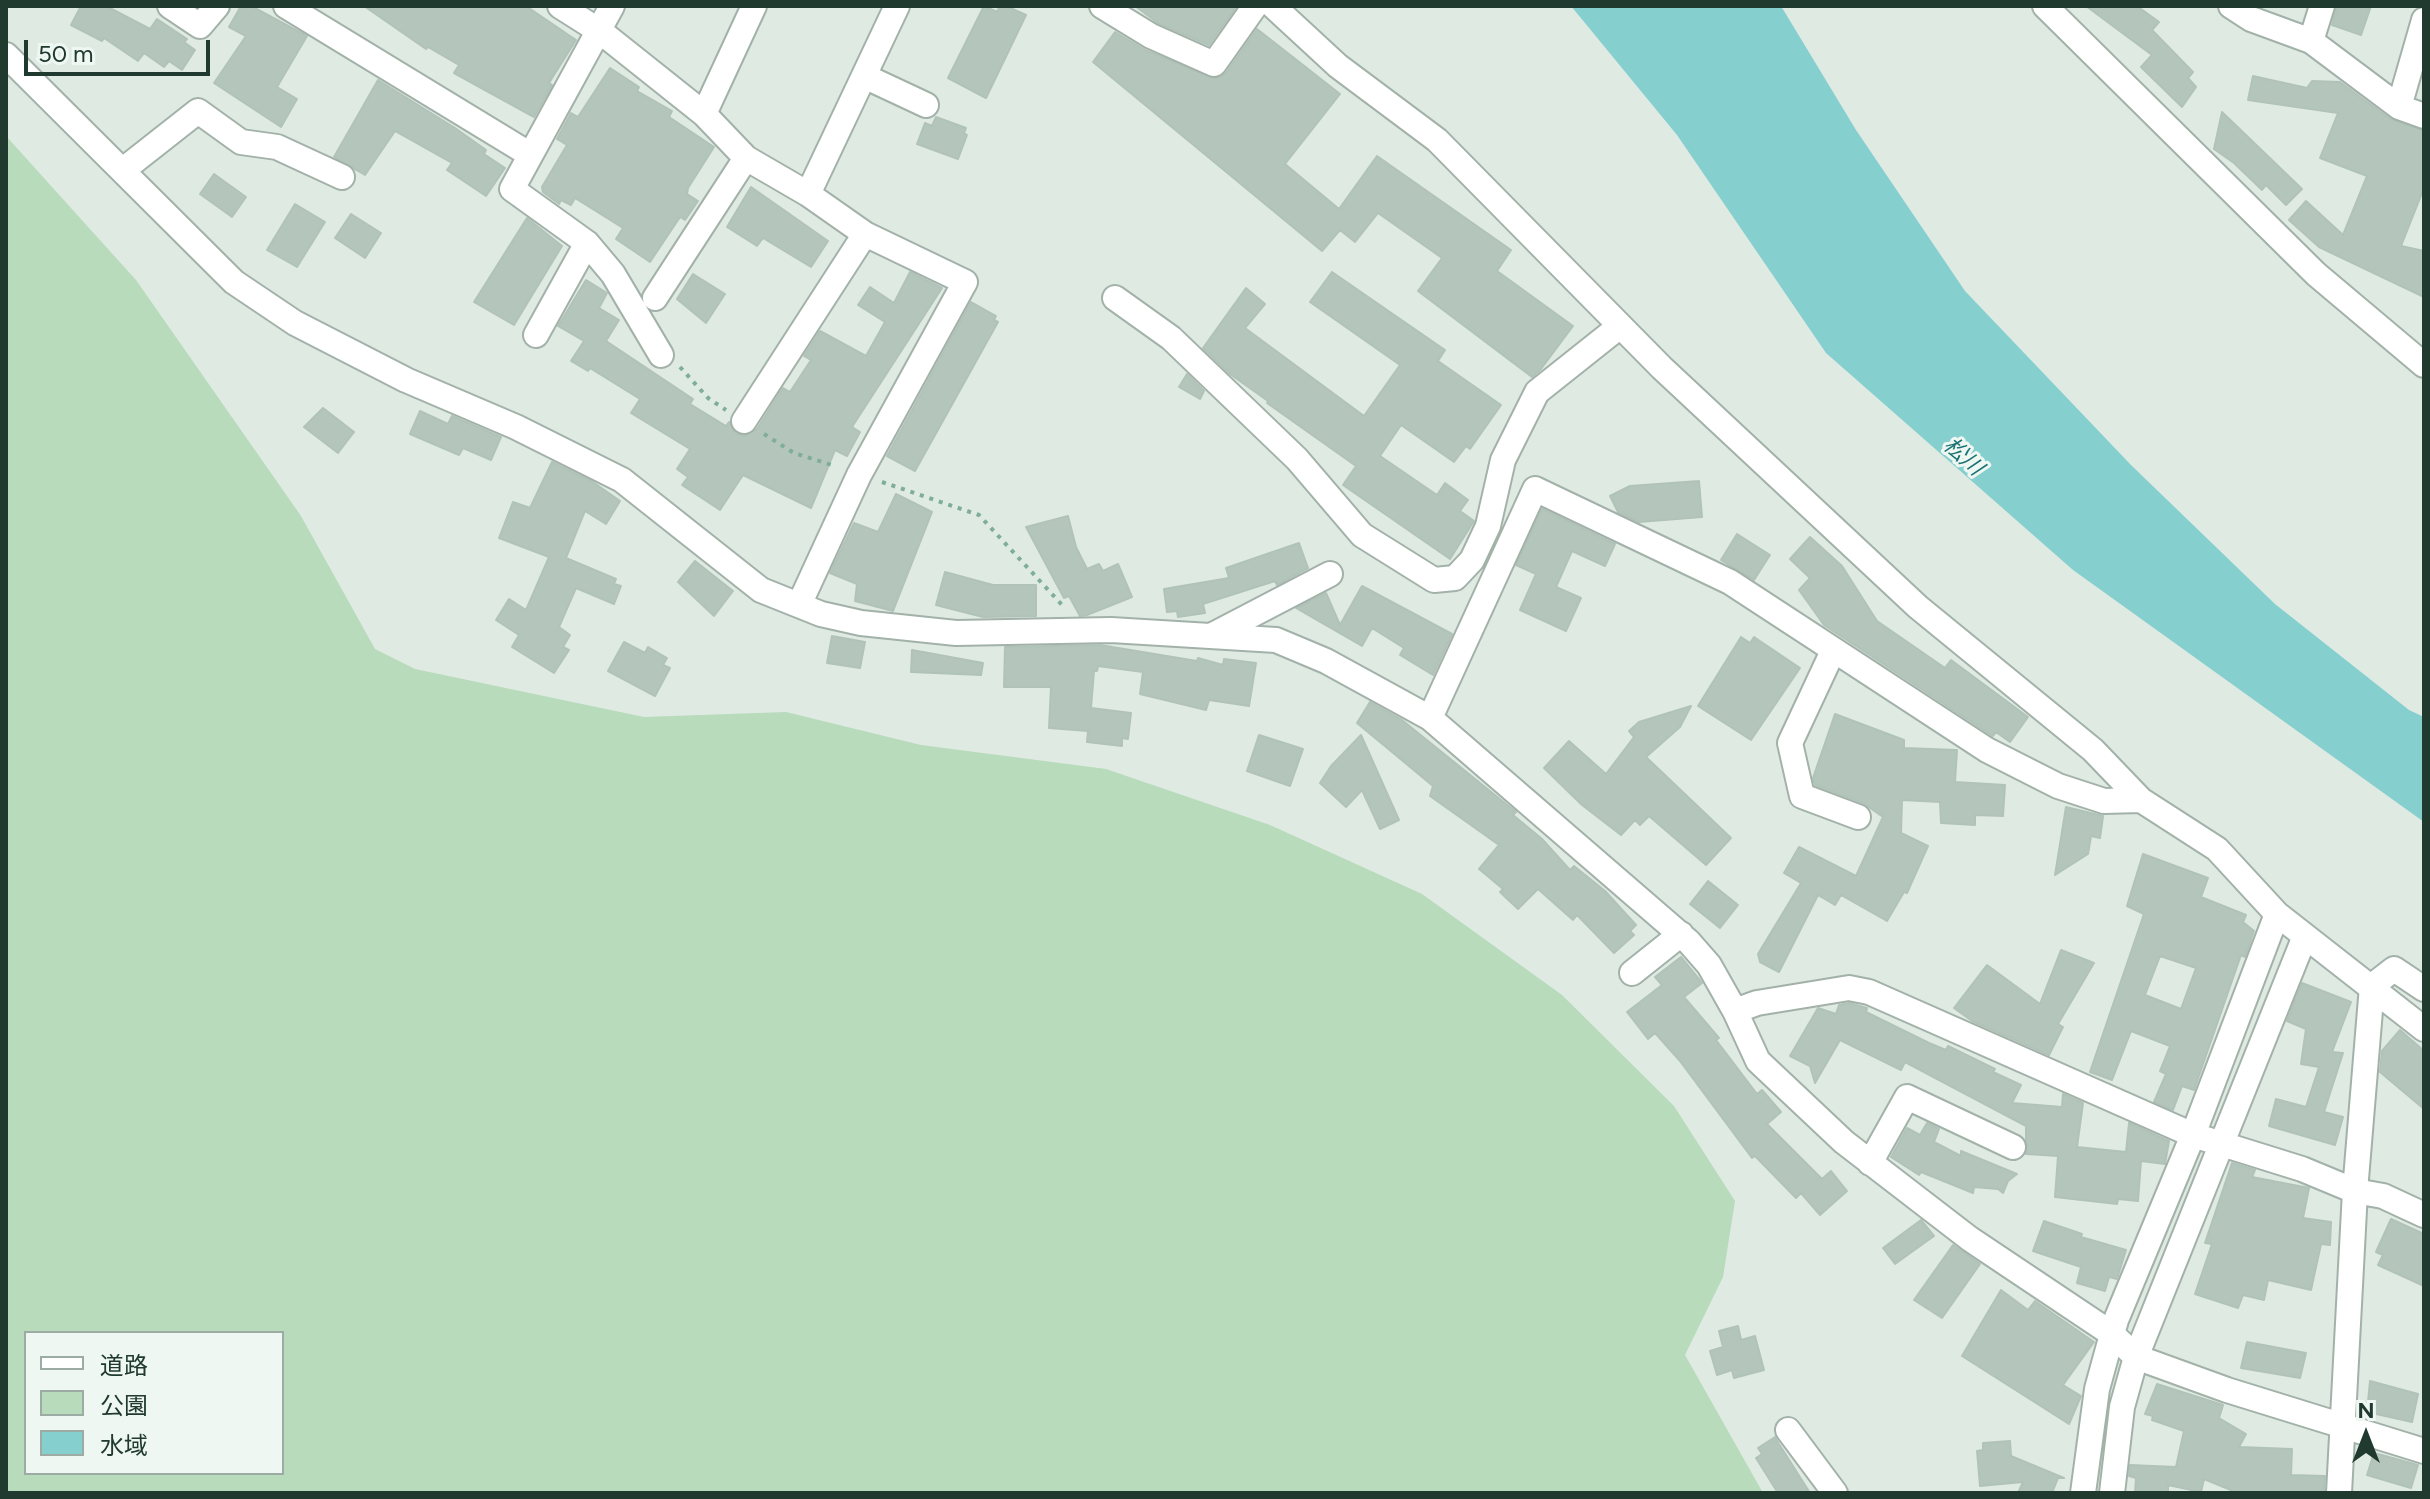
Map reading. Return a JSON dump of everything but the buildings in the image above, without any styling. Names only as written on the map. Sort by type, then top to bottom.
[{"type":"street","points":[[170,6],[200,26],[217,6]]},
{"type":"street","points":[[286,6],[529,154]]},
{"type":"street","points":[[560,6],[601,32],[704,114],[746,158],[808,194],[865,234],[965,282],[859,475],[799,605]]},
{"type":"street","points":[[612,6],[601,32],[529,154],[512,189],[587,243],[613,274],[661,355]]},
{"type":"street","points":[[704,114],[754,6]]},
{"type":"street","points":[[808,194],[897,6]]},
{"type":"street","points":[[1102,6],[1151,36],[1214,64],[1255,6]]},
{"type":"street","points":[[1273,6],[1338,66],[1437,140],[1620,326],[1918,607],[2093,750],[2141,800],[2217,849],[2277,914],[2424,1029]]},
{"type":"street","points":[[2045,6],[2316,274],[2424,365]]},
{"type":"street","points":[[2231,6],[2251,19],[2311,41],[2399,107],[2424,116]]},
{"type":"street","points":[[2311,41],[2322,6]]},
{"type":"street","points":[[2399,107],[2424,20]]},
{"type":"street","points":[[6,55],[234,282],[295,323],[406,380],[516,427],[622,480],[761,590],[861,623],[956,633],[1111,630],[1276,640],[1326,661],[1430,718],[1681,934],[1709,965],[1758,1061],[1870,1163],[1970,1239],[2112,1334],[2136,1357],[2424,1451]]},
{"type":"street","points":[[864,76],[926,105]]},
{"type":"street","points":[[123,170],[198,111],[241,142],[277,147],[342,177]]},
{"type":"street","points":[[655,298],[746,158]]},
{"type":"street","points":[[744,421],[865,234]]},
{"type":"street","points":[[536,335],[587,243]]},
{"type":"street","points":[[1115,298],[1171,338],[1286,448],[1362,535],[1434,580],[1455,578],[1472,560],[1488,526],[1503,460],[1537,392],[1620,326]]},
{"type":"street","points":[[1430,718],[1535,489],[1730,582],[1987,750],[2058,786],[2104,801],[2141,800]]},
{"type":"street","points":[[1213,635],[1330,574]]},
{"type":"street","points":[[1833,651],[1790,743],[1802,796],[1858,817]]},
{"type":"street","points":[[2083,1493],[2097,1389],[2112,1334],[2193,1135],[2277,914]]},
{"type":"street","points":[[1632,973],[1681,934]]},
{"type":"street","points":[[2112,1493],[2122,1407],[2136,1357],[2305,936]]},
{"type":"street","points":[[2339,1493],[2355,1191],[2372,986],[2394,969],[2424,989]]},
{"type":"street","points":[[1735,1011],[1757,1003],[1849,988],[1869,992],[2193,1135],[2302,1169],[2355,1191],[2383,1196],[2424,1215]]},
{"type":"street","points":[[1870,1163],[1907,1097],[2013,1147]]},
{"type":"street","points":[[1788,1430],[1835,1493]]},
{"type":"green space","points":[[6,136],[136,280],[301,516],[375,649],[415,669],[644,717],[786,712],[921,745],[1106,769],[1270,825],[1422,894],[1562,995],[1674,1106],[1735,1201],[1723,1277],[1685,1355],[1763,1493],[6,1493]]},
{"type":"water","name":"松川","points":[[1571,6],[1781,6],[1856,130],[1965,291],[2131,465],[2275,604],[2409,710],[2424,717],[2424,822],[2073,570],[1826,353],[1677,135]]}]
